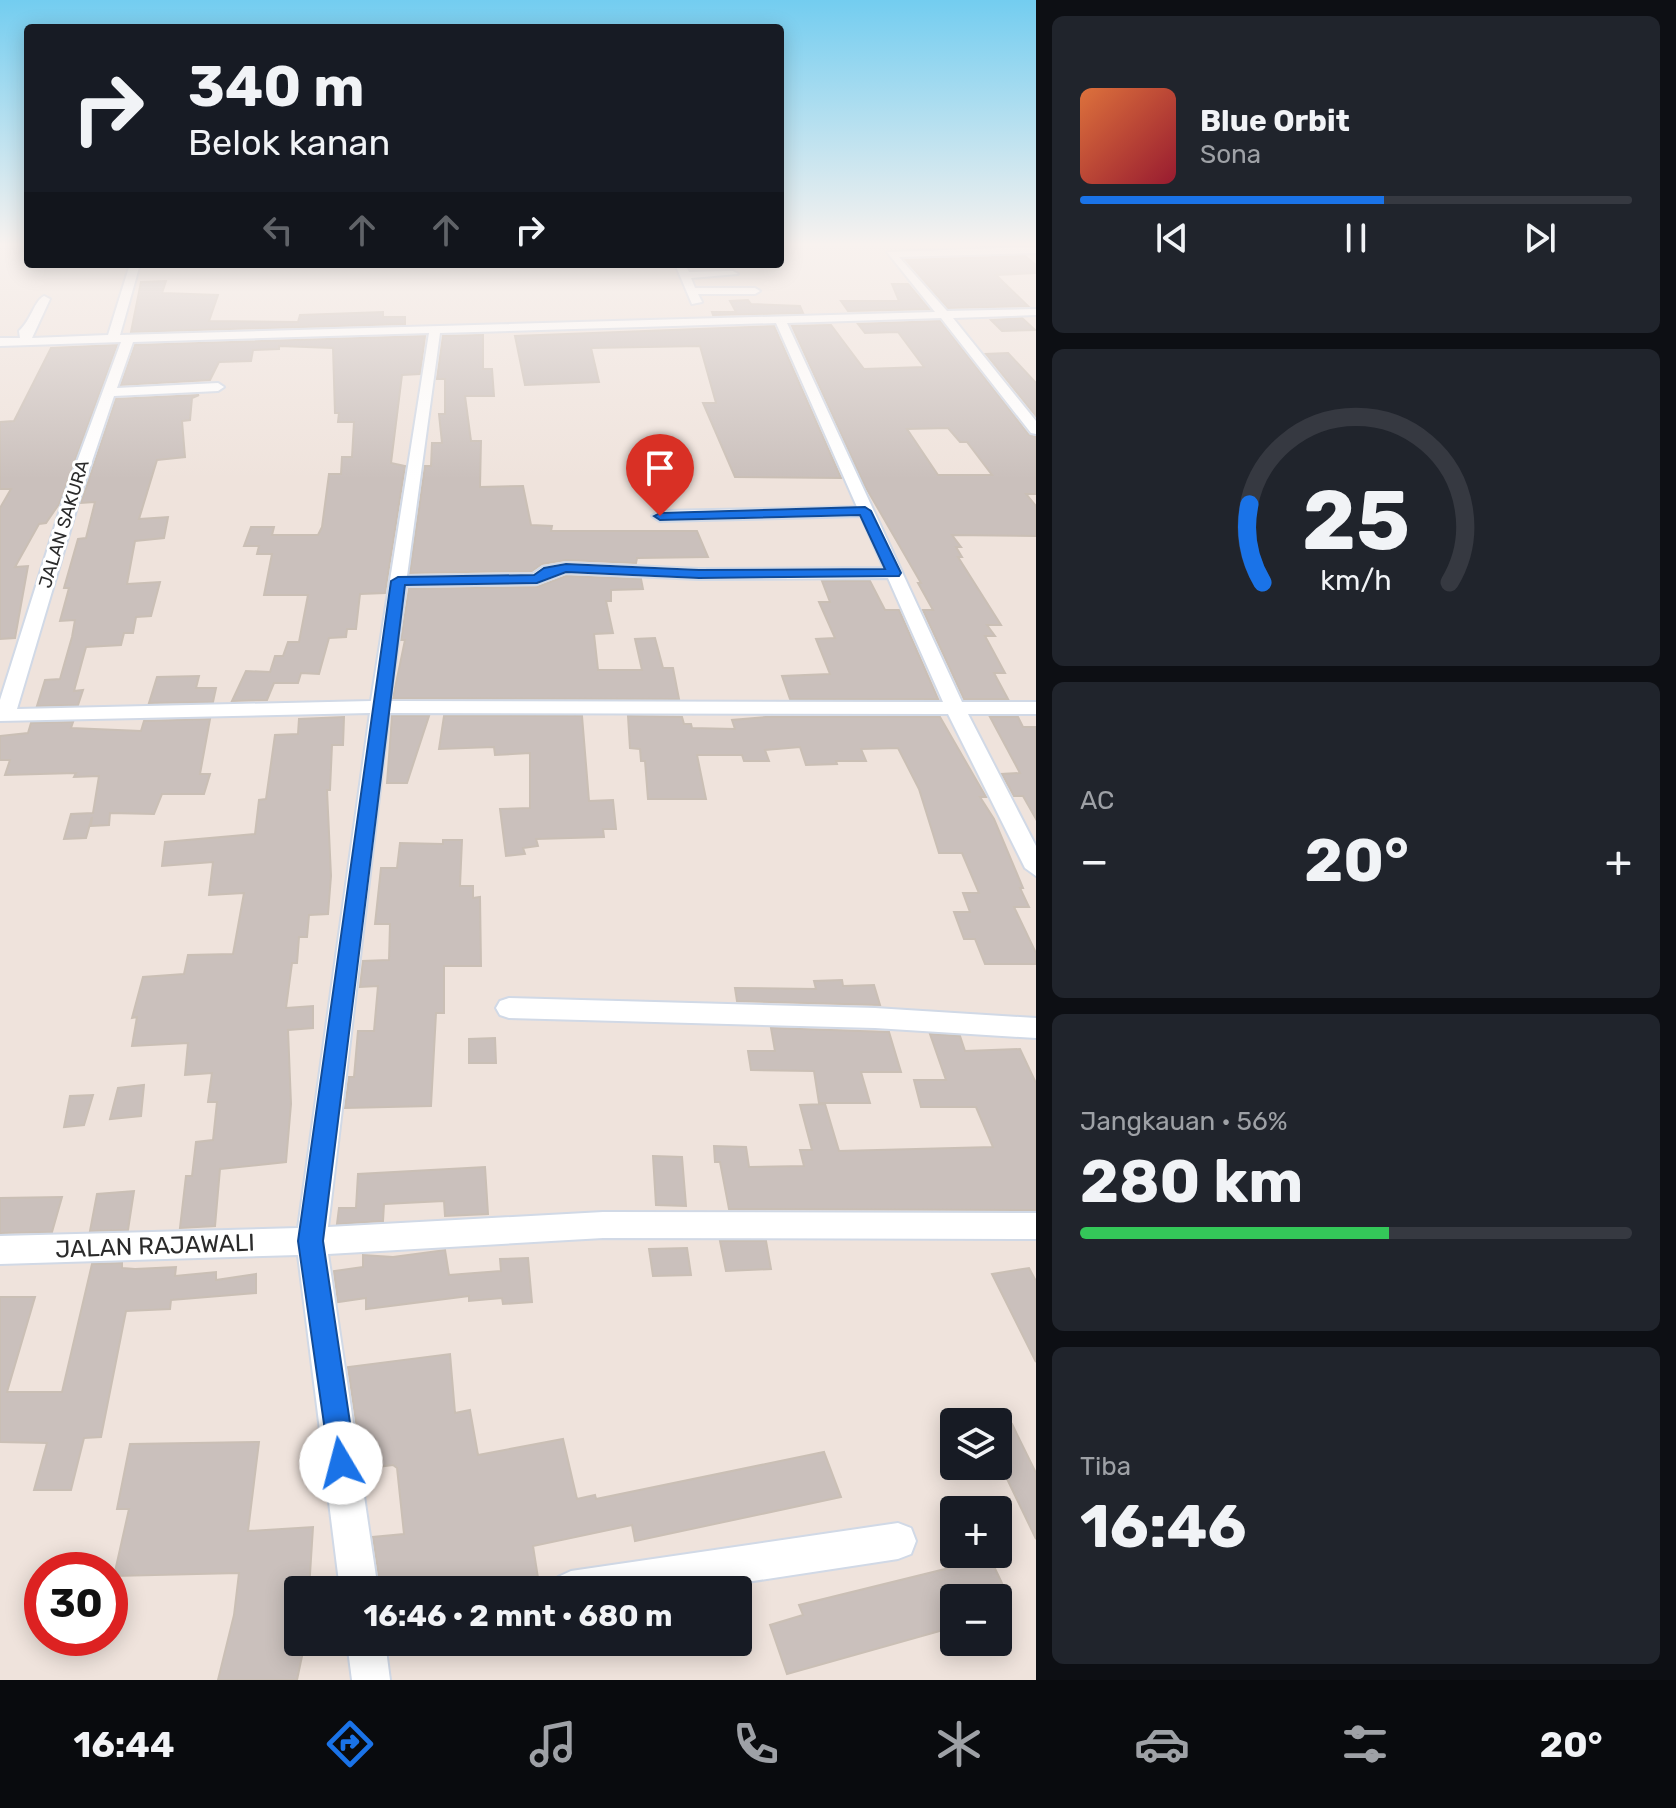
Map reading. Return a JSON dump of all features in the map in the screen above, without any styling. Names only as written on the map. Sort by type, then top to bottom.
[{"type":"street","points":[[26,341],[25,331],[35,322]]},
{"type":"street","name":"JALAN SAKURA","points":[[3,715],[72,497],[109,392],[124,322]]},
{"type":"street","points":[[0,342],[687,322]]},
{"type":"street","points":[[781,322],[955,708],[1036,868]]},
{"type":"street","points":[[948,322],[1036,430]]},
{"type":"street","points":[[357,1576],[311,1241],[380,707],[435,329]]},
{"type":"street","points":[[109,392],[218,387]]},
{"type":"street","points":[[660,516],[865,511]]},
{"type":"street","points":[[398,581],[537,579],[549,571],[566,568],[699,574],[894,573]]},
{"type":"street","points":[[3,715],[380,707],[1036,708]]},
{"type":"street","points":[[509,1008],[875,1018],[1036,1028]]},
{"type":"street","name":"JALAN RAJAWALI","points":[[0,1250],[311,1241],[603,1225],[1036,1226]]},
{"type":"street","points":[[664,1576],[898,1541]]},
{"type":"street","points":[[368,1656],[371,1680]]},
{"type":"building","points":[[133,322],[405,322],[405,324],[131,332]]},
{"type":"building","points":[[941,322],[1029,435],[1036,437],[1036,494],[1026,494],[1036,506],[1036,536],[952,535],[961,547],[956,547],[962,557],[958,557],[1001,625],[987,625],[995,636],[985,636],[1005,673],[994,673],[1008,699],[964,699],[923,610],[933,610],[918,583],[921,583],[865,486],[792,326],[831,325],[864,369],[924,367],[898,332],[865,333],[858,324]],"holes":[[[948,428],[960,442],[967,442],[992,475],[938,475],[907,429]]]},
{"type":"building","points":[[993,322],[1027,322],[1035,330],[1002,331]]},
{"type":"building","points":[[774,326],[841,478],[735,477],[703,403],[716,403],[700,346],[591,348],[599,382],[525,385],[515,336]]},
{"type":"building","points":[[483,335],[483,369],[492,369],[494,396],[465,396],[471,441],[481,441],[480,487],[523,486],[531,525],[552,526],[551,531],[697,531],[708,557],[637,558],[636,563],[566,560],[542,564],[532,571],[410,573],[425,466],[431,466],[432,443],[442,443],[439,414],[445,414],[445,379],[437,379],[443,336]]},
{"type":"building","points":[[425,336],[420,374],[402,375],[391,463],[405,466],[385,593],[360,594],[356,629],[347,629],[346,637],[329,638],[319,674],[301,673],[298,683],[274,683],[267,700],[232,701],[246,671],[270,672],[275,656],[283,656],[288,642],[299,642],[308,595],[264,595],[272,554],[257,554],[259,546],[244,546],[251,527],[274,527],[272,535],[318,535],[322,527],[329,474],[341,474],[342,457],[352,457],[354,422],[338,422],[339,413],[335,413],[333,348],[279,346],[279,349],[253,350],[251,361],[219,362],[210,380],[121,385],[135,345]]},
{"type":"building","points":[[117,345],[59,504],[46,523],[39,524],[15,567],[28,566],[15,638],[0,639],[0,508],[11,489],[0,489],[0,422],[14,421],[51,348]]},
{"type":"building","points":[[1008,353],[1036,383],[1036,416],[986,354]]},
{"type":"building","points":[[199,395],[192,398],[190,420],[182,421],[185,457],[157,460],[139,519],[168,517],[164,538],[135,541],[127,584],[160,582],[151,616],[136,617],[133,633],[124,633],[121,645],[86,647],[74,691],[83,690],[78,705],[37,706],[45,680],[60,679],[72,637],[75,620],[60,621],[69,588],[64,588],[78,539],[86,538],[95,502],[81,503],[116,399]]},
{"type":"building","points":[[566,576],[641,579],[643,589],[611,590],[611,601],[606,601],[613,633],[594,634],[598,670],[642,670],[635,639],[655,638],[663,668],[673,668],[679,699],[393,698],[405,640],[401,640],[409,589],[537,587]]},
{"type":"building","points":[[822,581],[870,581],[885,610],[899,610],[938,699],[790,699],[782,676],[830,674],[816,639],[835,638],[819,602],[830,602]]},
{"type":"building","points":[[199,676],[196,688],[216,688],[213,702],[149,703],[157,677]]},
{"type":"building","points":[[392,716],[429,716],[407,783],[387,783]]},
{"type":"building","points":[[444,716],[582,716],[589,801],[613,800],[616,829],[603,829],[604,837],[536,839],[538,846],[523,848],[525,854],[506,856],[500,809],[530,808],[530,753],[495,755],[494,747],[439,749]]},
{"type":"building","points":[[628,716],[682,717],[684,724],[691,724],[692,728],[735,729],[732,720],[766,717],[940,717],[986,797],[980,797],[994,819],[1023,888],[1020,888],[1029,907],[1014,907],[1036,953],[1036,964],[985,964],[975,939],[964,939],[954,912],[970,912],[963,893],[979,893],[962,853],[939,853],[919,789],[898,748],[861,749],[866,761],[836,761],[837,764],[806,765],[800,747],[765,750],[769,761],[744,761],[742,755],[697,755],[706,799],[648,799],[645,761],[641,761],[640,749],[630,748]]},
{"type":"building","points":[[344,717],[343,745],[332,745],[330,790],[327,790],[331,876],[328,914],[309,915],[307,937],[299,937],[297,963],[292,963],[286,1008],[313,1006],[313,1028],[288,1030],[291,1104],[286,1162],[220,1169],[215,1226],[180,1228],[186,1176],[192,1176],[196,1142],[213,1140],[217,1102],[208,1102],[212,1073],[185,1075],[188,1043],[132,1046],[137,1017],[132,1018],[143,977],[184,974],[188,955],[233,954],[244,893],[209,895],[213,862],[162,866],[165,842],[255,834],[259,800],[266,799],[275,735],[298,734],[299,719]]},
{"type":"building","points":[[990,717],[1018,717],[1023,727],[1036,727],[1036,819],[1023,796],[1014,796],[1002,774],[1020,773]]},
{"type":"building","points":[[210,719],[200,774],[210,774],[204,794],[162,794],[154,814],[110,813],[109,825],[91,826],[92,817],[86,838],[64,839],[71,814],[93,813],[99,776],[74,777],[76,773],[5,775],[10,760],[0,760],[0,736],[28,733],[31,723],[73,722],[71,728],[141,731],[144,721]]},
{"type":"building","points":[[443,840],[462,840],[460,886],[473,886],[473,898],[480,897],[481,966],[444,966],[444,1013],[436,1013],[431,1106],[345,1108],[349,1077],[354,1077],[358,1031],[374,1031],[378,986],[360,987],[363,961],[389,960],[390,924],[375,924],[381,868],[397,868],[400,843],[443,844]]},
{"type":"building","points":[[842,980],[843,986],[874,985],[880,1005],[737,1001],[735,988],[816,989],[814,981]]},
{"type":"building","points":[[771,1028],[889,1032],[901,1072],[861,1072],[870,1103],[819,1103],[814,1071],[751,1070],[748,1051],[775,1051]]},
{"type":"building","points":[[930,1034],[960,1036],[965,1051],[1020,1049],[1036,1083],[1036,1210],[729,1209],[720,1162],[715,1162],[714,1146],[746,1147],[749,1167],[804,1166],[800,1150],[812,1150],[800,1105],[825,1104],[839,1151],[993,1147],[976,1107],[921,1107],[914,1080],[946,1080]]},
{"type":"building","points":[[495,1038],[496,1063],[469,1063],[469,1039]]},
{"type":"building","points":[[144,1085],[141,1116],[110,1119],[118,1088]]},
{"type":"building","points":[[93,1095],[84,1125],[64,1127],[70,1096]]},
{"type":"building","points":[[653,1156],[682,1157],[686,1206],[656,1205]]},
{"type":"building","points":[[485,1167],[488,1214],[445,1216],[444,1201],[384,1204],[383,1221],[337,1224],[339,1208],[356,1208],[358,1174]]},
{"type":"building","points":[[134,1191],[128,1230],[90,1231],[97,1194]]},
{"type":"building","points":[[62,1197],[52,1232],[0,1233],[0,1198]]},
{"type":"building","points":[[720,1241],[766,1241],[771,1269],[726,1271]]},
{"type":"building","points":[[687,1248],[691,1275],[653,1276],[649,1249]]},
{"type":"building","points":[[445,1250],[449,1275],[501,1271],[500,1259],[528,1258],[532,1302],[503,1304],[502,1298],[469,1301],[469,1296],[366,1309],[366,1298],[338,1302],[334,1271],[363,1267],[363,1255],[393,1257]]},
{"type":"building","points":[[122,1263],[122,1268],[135,1269],[176,1267],[175,1276],[216,1272],[216,1280],[256,1274],[256,1293],[171,1300],[170,1309],[126,1311],[101,1437],[84,1438],[71,1490],[34,1490],[47,1443],[0,1442],[0,1297],[35,1297],[7,1392],[62,1392],[92,1264]]},
{"type":"building","points":[[1029,1268],[1036,1281],[1036,1362],[992,1274]]},
{"type":"building","points":[[450,1354],[455,1413],[470,1410],[478,1455],[563,1439],[577,1499],[595,1495],[596,1499],[824,1452],[841,1497],[635,1541],[632,1525],[533,1546],[538,1576],[379,1576],[373,1537],[404,1534],[397,1468],[393,1465],[363,1469],[348,1367]]},
{"type":"building","points":[[1012,1424],[1036,1473],[1036,1539],[1008,1480],[1012,1480]]},
{"type":"building","points":[[259,1442],[248,1531],[313,1527],[310,1576],[284,1576],[284,1656],[302,1656],[297,1680],[218,1680],[234,1615],[239,1573],[128,1576],[128,1552],[119,1552],[129,1509],[117,1509],[130,1444]]},
{"type":"building","points":[[949,1568],[995,1568],[1002,1584],[940,1584],[940,1631],[787,1674],[770,1625],[803,1615],[799,1605]]},
{"type":"route","points":[[341,1463],[311,1241],[398,581],[537,579],[556,568],[699,574],[894,573],[865,511],[660,516]]}]
